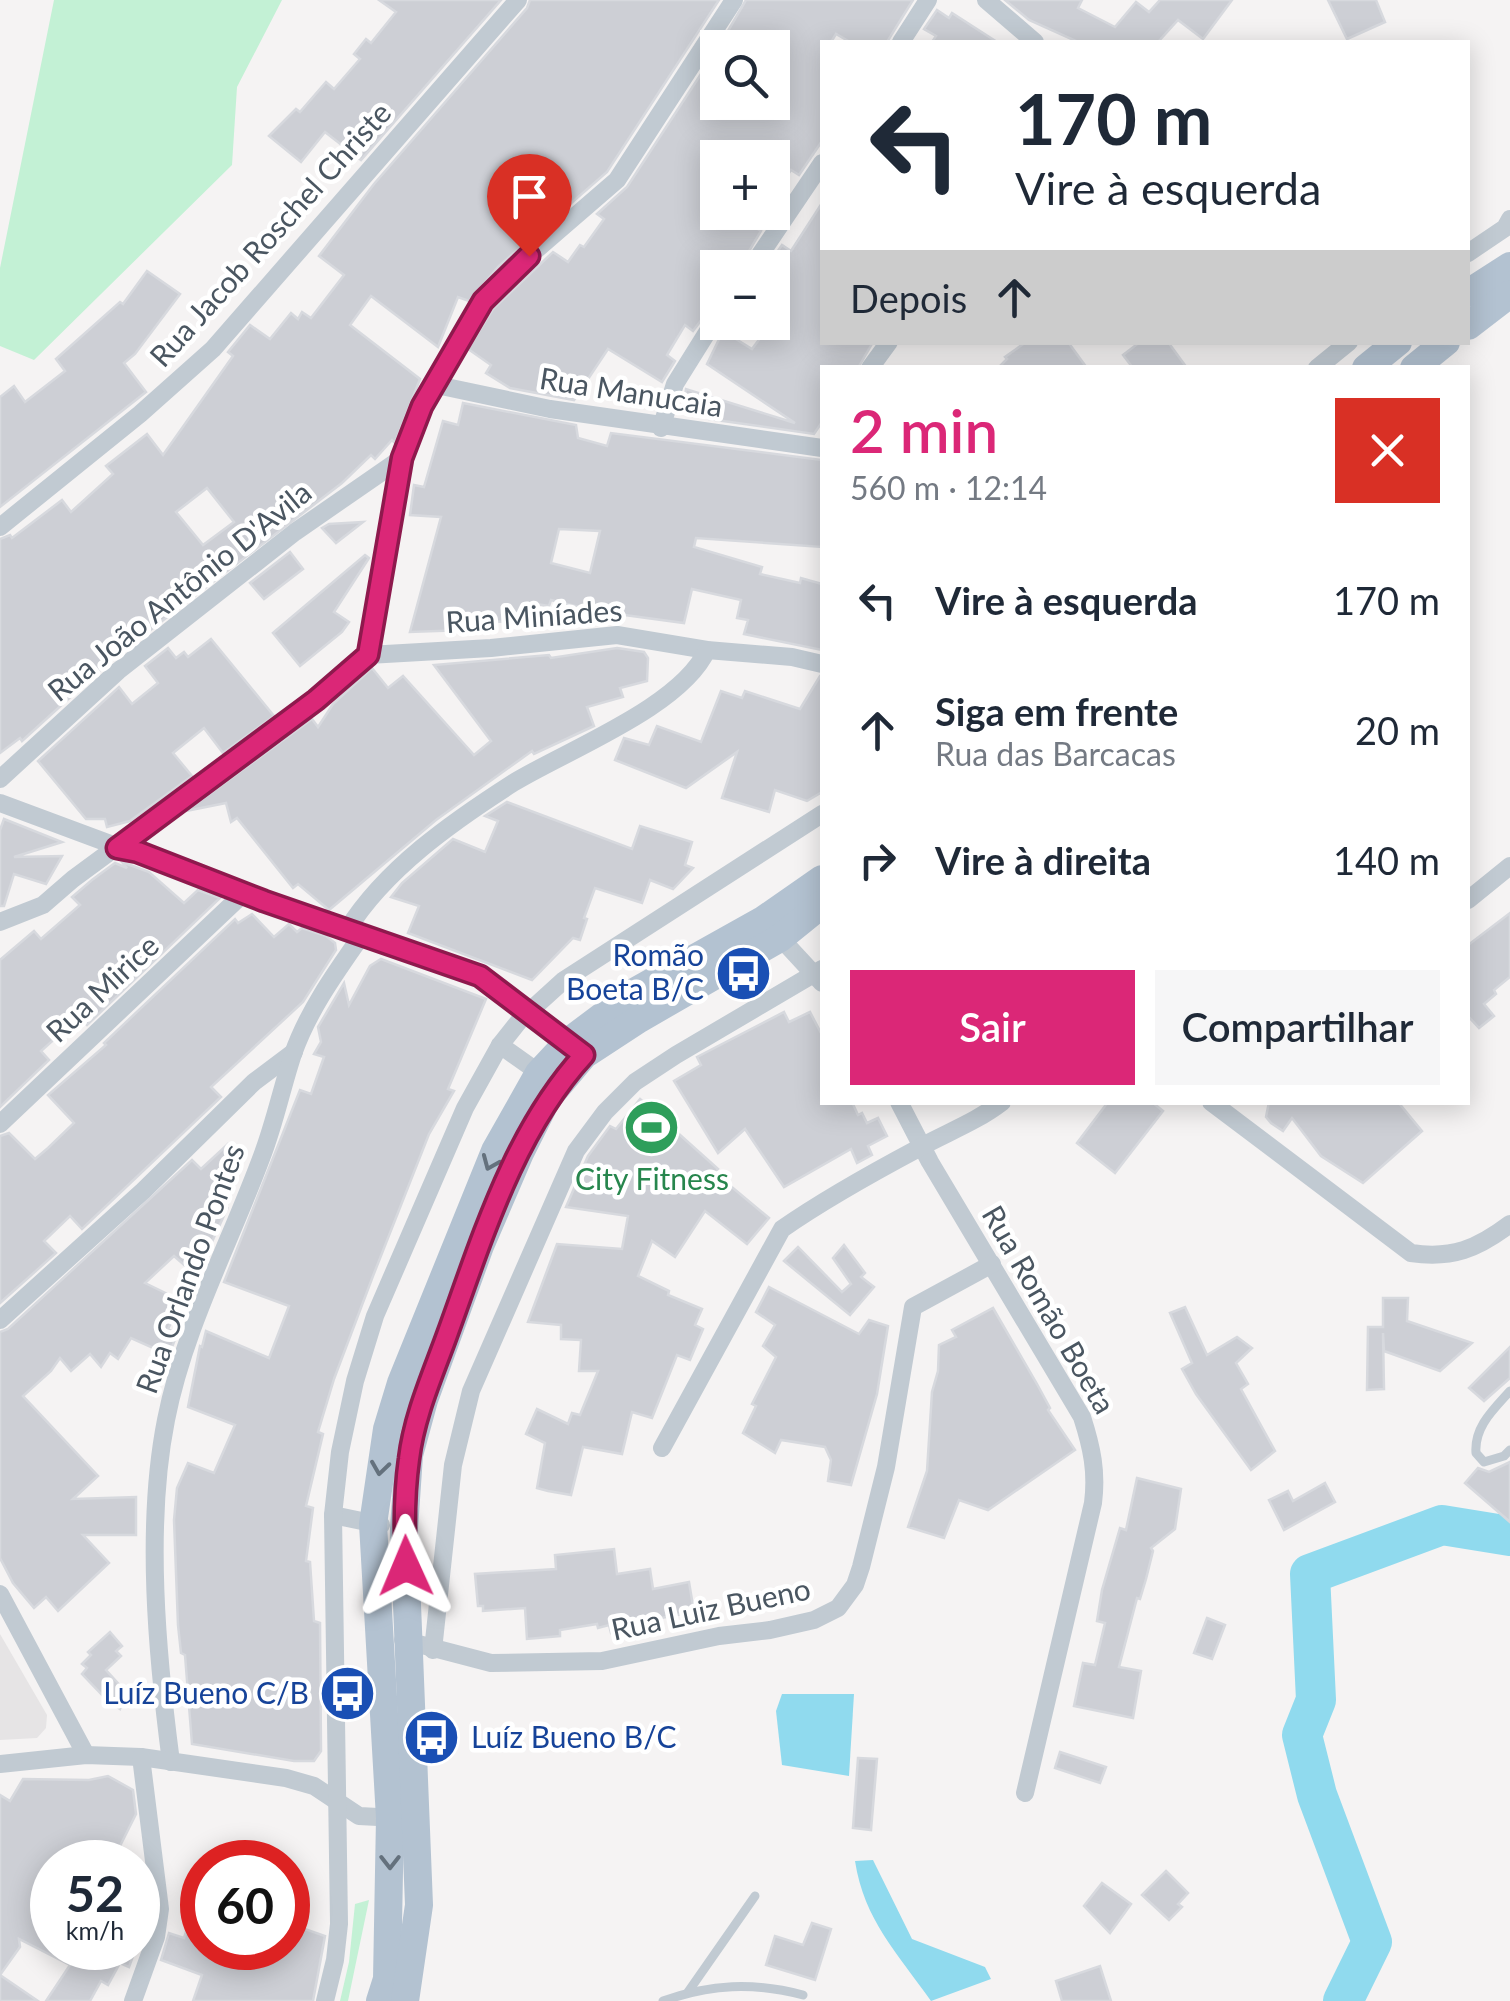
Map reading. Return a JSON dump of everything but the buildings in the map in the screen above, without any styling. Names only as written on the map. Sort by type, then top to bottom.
[{"type":"main road","points":[[1470,292],[1510,266]]},
{"type":"main road","points":[[1470,324],[1510,294]]},
{"type":"main road","points":[[1370,365],[1394,345]]},
{"type":"main road","points":[[1419,365],[1442,345]]},
{"type":"main road","points":[[772,929],[820,882]]},
{"type":"main road","points":[[403,1651],[373,1524],[387,1429],[401,1383],[495,1150],[576,1048],[639,1018],[772,929],[820,905]]},
{"type":"main road","points":[[380,2001],[387,1979],[401,1818],[404,1529],[409,1455],[424,1400],[480,1246],[548,1079]]},
{"type":"main road","points":[[401,1818],[419,1906],[406,2001]]},
{"type":"street","name":"Rua Jacob Roschel Christe","points":[[0,527],[140,414],[213,349],[518,0]]},
{"type":"street","points":[[0,922],[43,905],[316,700],[368,655],[402,458],[432,384],[483,301],[506,275],[617,180],[734,0]]},
{"type":"street","points":[[902,40],[928,0]]},
{"type":"street","points":[[986,0],[1033,40]]},
{"type":"street","points":[[763,250],[820,165]]},
{"type":"street","points":[[1470,252],[1508,227]]},
{"type":"street","points":[[661,428],[680,374],[702,340]]},
{"type":"street","points":[[1321,365],[1345,345]]},
{"type":"street","name":"Rua Manucaia","points":[[432,384],[550,410],[661,428],[819,442]]},
{"type":"street","name":"Rua João Antônio D'Avila","points":[[0,779],[146,648],[294,532],[402,458]]},
{"type":"street","name":"Rua Miníades","points":[[368,655],[618,635],[820,664]]},
{"type":"street","name":"Rua Orlando Pontes","points":[[171,1762],[160,1652],[156,1528],[166,1419],[218,1260],[262,1156],[294,1052],[354,933],[363,904],[438,837],[512,784],[676,690],[699,668],[707,650]]},
{"type":"street","points":[[0,803],[480,976],[576,1048]]},
{"type":"street","points":[[325,2001],[340,1924],[333,1515],[340,1452],[355,1381],[375,1316],[466,1108],[500,1045],[528,1012],[564,980],[820,815]]},
{"type":"street","points":[[1470,898],[1510,866]]},
{"type":"street","name":"Rua Mirice","points":[[0,1124],[244,893]]},
{"type":"street","points":[[403,1651],[472,1391],[576,1151],[605,1112],[635,1082],[819,975],[772,929]]},
{"type":"street","points":[[500,1045],[548,1079]]},
{"type":"street","points":[[0,1320],[254,1082],[294,1052]]},
{"type":"street","name":"Rua Romão Boeta","points":[[900,1105],[1082,1417],[1096,1473],[1093,1504],[1025,1793]]},
{"type":"street","points":[[662,1448],[782,1229],[922,1146],[978,1121],[998,1105]]},
{"type":"street","points":[[1218,1105],[1411,1252],[1438,1257],[1472,1248],[1510,1224]]},
{"type":"street","name":"Rua Luiz Bueno","points":[[403,1651],[505,1664],[602,1661],[719,1636],[770,1630],[814,1620],[838,1608],[854,1586],[861,1567],[886,1467],[913,1307],[992,1264]]},
{"type":"street","points":[[333,1515],[404,1529]]},
{"type":"street","points":[[0,1594],[86,1755]]},
{"type":"street","points":[[0,1764],[86,1755],[141,1757],[286,1778],[314,1786],[359,1816],[401,1818]]},
{"type":"street","points":[[133,2001],[156,1936],[160,1909],[141,1757]]},
{"type":"lane","points":[[1510,1392],[1486,1418],[1475,1440],[1476,1454],[1484,1462],[1510,1450]]},
{"type":"lane","points":[[688,1992],[755,1896]]},
{"type":"lane","points":[[662,2001],[735,1984],[803,1995]]},
{"type":"shaded area","points":[[0,1634],[47,1715],[46,1728],[37,1738],[0,1740]]},
{"type":"green space","points":[[54,0],[282,0],[237,87],[232,165],[34,360],[0,346],[0,268]]},
{"type":"green space","points":[[369,1900],[348,2001],[340,2001],[355,1904]]},
{"type":"water","points":[[782,1694],[854,1694],[849,1776],[782,1765],[776,1711]]},
{"type":"water","points":[[873,1860],[912,1939],[985,1967],[991,1979],[931,2001],[884,1936],[866,1901],[855,1861]]},
{"type":"waterway","points":[[1343,2001],[1372,1942],[1317,1795],[1302,1735],[1316,1700],[1310,1574],[1442,1525],[1510,1536]]},
{"type":"place","name":"Romão Boeta B/C","points":[[743,973]]},
{"type":"place","name":"City Fitness","points":[[652,1127]]},
{"type":"place","name":"Luíz Bueno C/B","points":[[348,1694]]},
{"type":"place","name":"Luíz Bueno B/C","points":[[432,1738]]},
{"type":"route","points":[[406,1566],[409,1455],[424,1400],[480,1246],[520,1153],[547,1099],[584,1055],[480,976],[264,901],[138,852],[117,848],[316,700],[368,655],[402,458],[422,406],[483,301],[529,256]]}]
